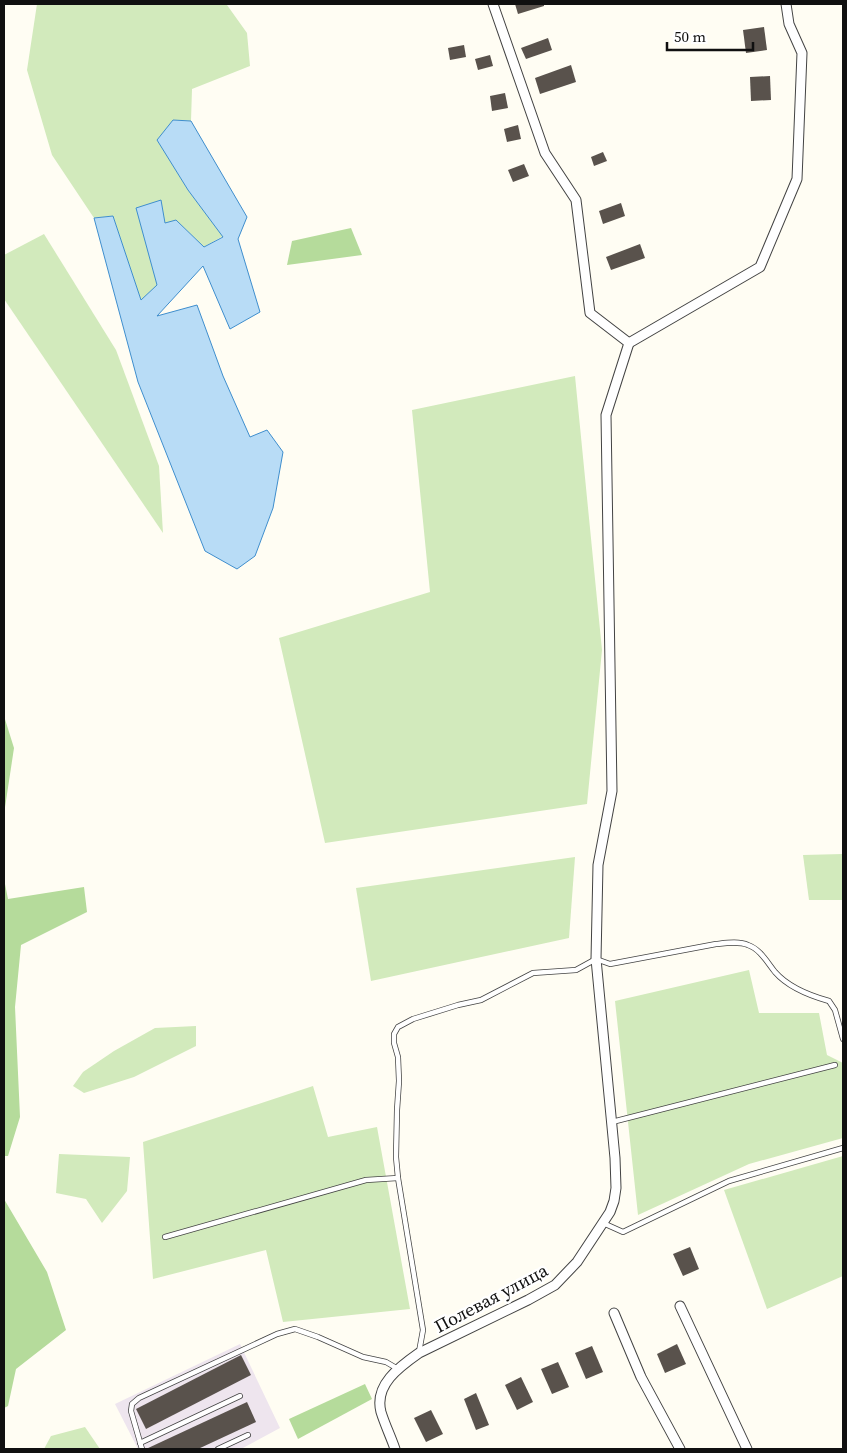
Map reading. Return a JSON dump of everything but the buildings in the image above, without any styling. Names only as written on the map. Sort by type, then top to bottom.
[{"type":"street","points":[[493,4],[545,153],[576,200],[590,312],[629,343],[760,267],[797,179],[802,53],[789,24],[786,4]]},
{"type":"street","name":"Полевая улица","points":[[395,1449],[380,1402],[382,1391],[390,1376],[418,1353],[555,1285],[577,1262],[610,1212],[614,1201],[616,1188],[615,1158],[596,959],[598,865],[612,791],[606,415],[629,343]]},
{"type":"street","points":[[680,1306],[747,1449]]},
{"type":"street","points":[[614,1313],[640,1377],[680,1449]]},
{"type":"lane","points":[[418,1353],[422,1342],[423,1330],[396,1158],[399,1081],[398,1057],[394,1043],[394,1034],[398,1027],[413,1019],[458,1004],[481,1000],[533,973],[576,970],[596,959],[610,964],[716,944],[747,944],[756,949],[775,972],[787,982],[818,998],[830,1001],[835,1010],[843,1039]]},
{"type":"lane","points":[[612,1122],[835,1065]]},
{"type":"lane","points":[[602,1223],[623,1232],[729,1181],[843,1148]]},
{"type":"lane","points":[[165,1237],[366,1180],[398,1178]]},
{"type":"lane","points":[[142,1449],[131,1411],[132,1404],[139,1398],[277,1334],[295,1329],[363,1357],[386,1362],[398,1369]]},
{"type":"lane","points":[[140,1443],[240,1396]]},
{"type":"lane","points":[[218,1449],[248,1435]]},
{"type":"shaded area","points":[[240,1344],[280,1428],[241,1449],[138,1449],[115,1404]]},
{"type":"green space","points":[[37,4],[227,5],[247,33],[250,66],[192,89],[191,121],[173,120],[158,140],[188,190],[223,236],[204,247],[176,220],[157,285],[141,301],[113,216],[94,218],[52,155],[27,70]]},
{"type":"green space","points":[[351,228],[362,255],[287,265],[292,241]]},
{"type":"green space","points":[[44,234],[116,350],[159,466],[163,533],[4,299],[4,255]]},
{"type":"green space","points":[[575,376],[602,650],[587,804],[325,843],[279,638],[430,592],[412,410]]},
{"type":"green space","points":[[4,716],[14,748],[4,814]]},
{"type":"green space","points":[[843,854],[843,900],[809,900],[803,855]]},
{"type":"green space","points":[[575,857],[569,938],[371,981],[356,888]]},
{"type":"green space","points":[[4,879],[8,899],[84,887],[87,912],[21,945],[15,1007],[20,1117],[8,1156],[4,1156]]},
{"type":"green space","points":[[749,970],[759,1013],[819,1013],[827,1055],[843,1063],[843,1138],[749,1164],[638,1215],[615,1001]]},
{"type":"green space","points":[[196,1026],[196,1046],[134,1077],[84,1093],[73,1086],[83,1072],[114,1051],[155,1028]]},
{"type":"green space","points":[[313,1086],[328,1137],[377,1127],[410,1309],[283,1322],[266,1250],[153,1279],[143,1142]]},
{"type":"green space","points":[[59,1154],[130,1157],[127,1191],[102,1223],[86,1199],[56,1193]]},
{"type":"green space","points":[[843,1156],[843,1276],[767,1309],[724,1190]]},
{"type":"green space","points":[[4,1199],[47,1272],[66,1330],[16,1369],[8,1406],[4,1408]]},
{"type":"green space","points":[[365,1384],[372,1399],[298,1439],[289,1419]]},
{"type":"green space","points":[[85,1427],[100,1449],[44,1449],[51,1436]]},
{"type":"water","points":[[173,120],[191,121],[247,217],[238,239],[260,312],[230,329],[203,266],[157,316],[197,305],[223,376],[250,437],[267,430],[283,452],[273,508],[255,556],[237,569],[205,551],[138,382],[94,218],[113,216],[141,300],[157,285],[136,208],[161,200],[165,223],[176,220],[204,247],[223,237],[188,190],[157,140]]}]
